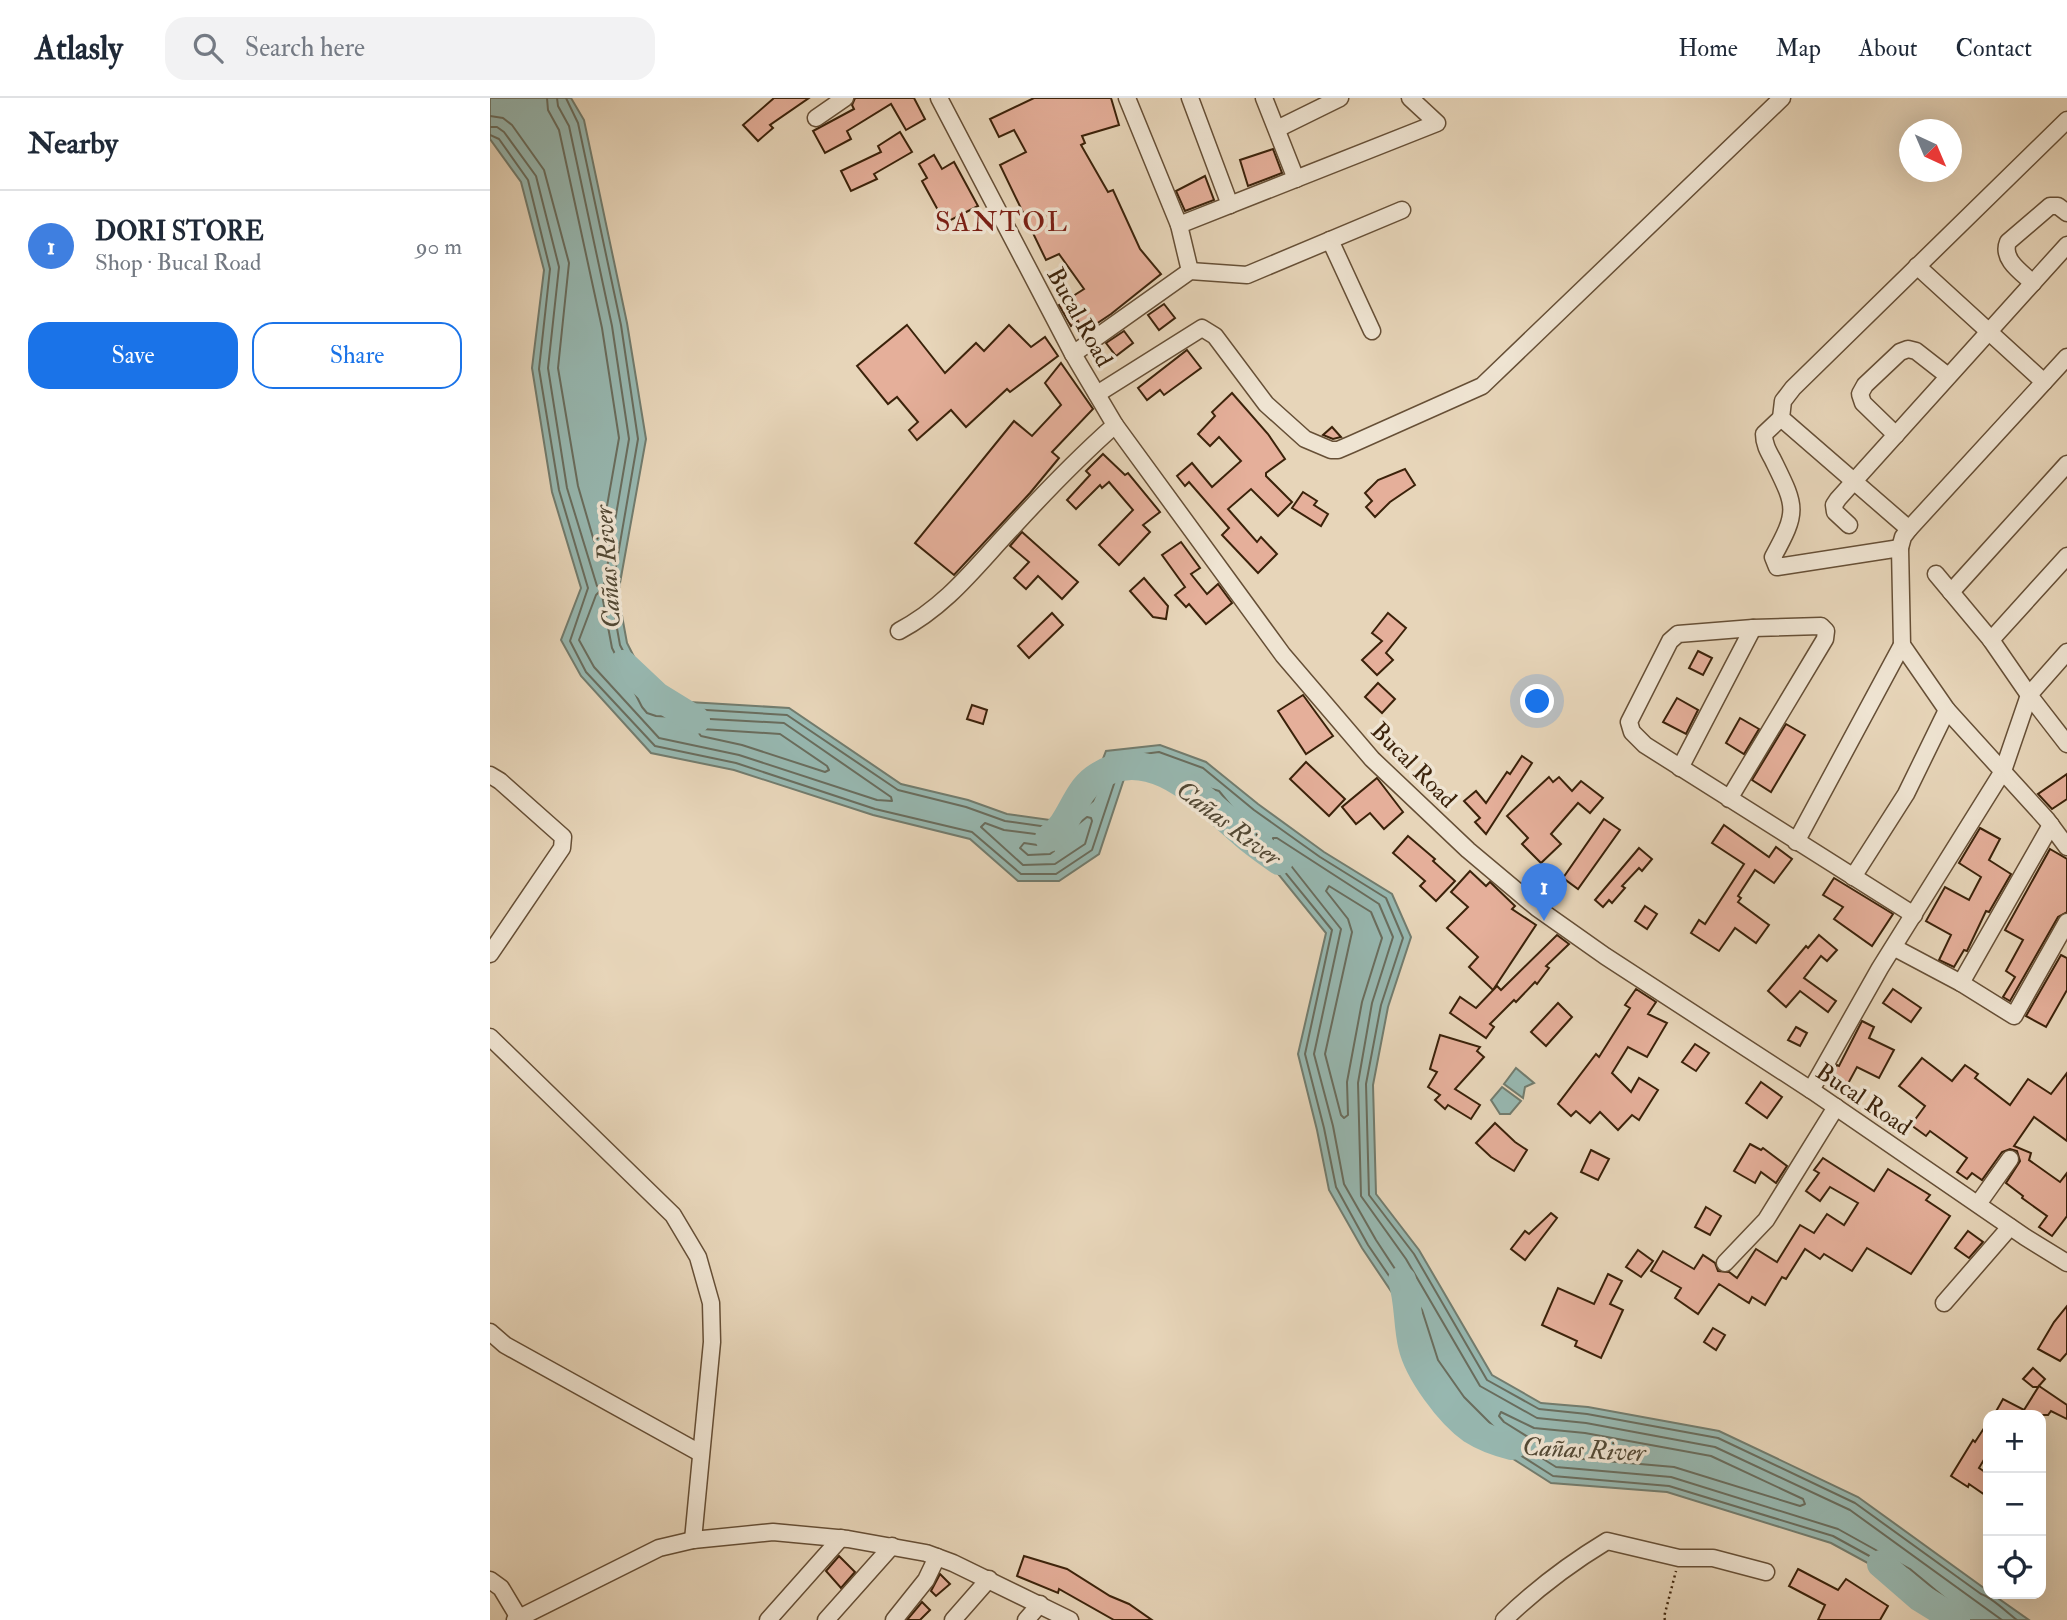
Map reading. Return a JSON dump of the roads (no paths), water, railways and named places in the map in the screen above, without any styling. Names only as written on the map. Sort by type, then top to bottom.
[{"type":"street","points":[[816,118],[845,98]]},
{"type":"street","name":"Bucal Road","points":[[939,98],[1073,354],[1115,425],[1283,654],[1381,768],[1468,850],[1537,908],[1605,956],[1811,1090],[2010,1227],[2067,1262]]},
{"type":"street","points":[[1127,98],[1179,225],[1190,271]]},
{"type":"street","points":[[1190,98],[1230,205]]},
{"type":"street","points":[[1264,98],[1296,179]]},
{"type":"street","points":[[1277,129],[1340,98]]},
{"type":"street","points":[[1179,225],[1437,123],[1410,98]]},
{"type":"street","points":[[1097,394],[1202,328],[1215,336],[1266,404],[1306,439],[1331,450],[1352,444],[1482,386],[1782,98]]},
{"type":"street","points":[[1900,548],[1777,567],[1773,557],[1793,514],[1786,486],[1764,442],[1765,434],[1781,418],[1783,401],[1793,388],[2066,122]]},
{"type":"street","points":[[2033,283],[2007,257],[2005,250],[2008,242],[2050,206],[2058,206],[2067,213]]},
{"type":"street","points":[[1073,354],[1190,271],[1247,275],[1402,210]]},
{"type":"street","points":[[1330,240],[1372,331]]},
{"type":"street","points":[[1849,525],[1835,512],[1834,505],[2067,245]]},
{"type":"street","points":[[1917,267],[2044,382]]},
{"type":"street","points":[[1896,435],[1863,403],[1860,394],[1864,385],[1900,352],[1908,349],[1916,351],[1948,376]]},
{"type":"street","points":[[1796,842],[1902,645],[1900,548],[1903,537],[2067,357]]},
{"type":"street","points":[[1781,418],[1909,529]]},
{"type":"street","points":[[899,631],[923,618],[954,593],[1076,460],[1115,425]]},
{"type":"street","points":[[1951,592],[2067,464]]},
{"type":"street","points":[[1991,640],[2067,556]]},
{"type":"street","points":[[1936,573],[1991,640],[2067,744]]},
{"type":"street","points":[[1729,799],[1825,639],[1826,631],[1821,626],[1678,634],[1670,641],[1629,722],[1632,732],[1644,745],[1796,842],[1914,915]]},
{"type":"street","points":[[1680,768],[1753,628]]},
{"type":"street","points":[[1902,645],[1947,709],[2051,825],[2067,847]]},
{"type":"street","points":[[1811,1090],[1880,968],[1895,948],[2003,771],[2029,695],[2067,652]]},
{"type":"street","points":[[1853,877],[1906,794],[1947,709]]},
{"type":"street","points":[[490,954],[562,848],[563,837],[493,783]]},
{"type":"street","points":[[1961,983],[2051,825]]},
{"type":"street","points":[[1895,948],[1961,983],[2014,1016],[2067,922]]},
{"type":"street","points":[[490,1038],[673,1215],[698,1257],[711,1303],[712,1342],[693,1540]]},
{"type":"street","points":[[1726,1263],[1766,1220],[1836,1107]]},
{"type":"street","points":[[1978,1205],[2010,1159]]},
{"type":"street","points":[[1944,1303],[2010,1227]]},
{"type":"street","points":[[490,1332],[505,1345],[700,1453]]},
{"type":"street","points":[[490,1580],[501,1588],[517,1619],[659,1548],[693,1540],[772,1532],[841,1538],[937,1557],[989,1579],[1070,1620]]},
{"type":"street","points":[[768,1620],[841,1538]]},
{"type":"street","points":[[1504,1620],[1534,1591],[1569,1564],[1607,1541],[1679,1558],[1713,1558],[1766,1572]]},
{"type":"street","points":[[827,1620],[892,1546]]},
{"type":"street","points":[[894,1620],[926,1580],[937,1557]]},
{"type":"street","points":[[953,1620],[989,1579]]},
{"type":"street","points":[[1026,1620],[1040,1604]]},
{"type":"water","points":[[490,98],[571,98],[584,120],[627,323],[646,439],[618,594],[627,643],[656,700],[789,708],[901,784],[968,800],[1007,814],[1057,821],[1088,797],[1106,751],[1160,745],[1206,762],[1324,852],[1392,894],[1411,937],[1388,1007],[1373,1085],[1376,1194],[1419,1250],[1492,1375],[1541,1403],[1588,1407],[1719,1431],[1858,1497],[1983,1587],[1983,1599],[1999,1599],[2029,1620],[1948,1620],[1901,1581],[1831,1543],[1667,1492],[1551,1483],[1488,1443],[1452,1408],[1423,1367],[1409,1318],[1362,1248],[1329,1190],[1298,1054],[1326,933],[1215,796],[1149,778],[1124,779],[1099,854],[1059,881],[1018,881],[970,839],[873,815],[734,770],[651,753],[581,676],[561,640],[581,588],[552,492],[532,368],[544,270],[521,182],[490,139]]},
{"type":"water","points":[[1516,1068],[1534,1083],[1525,1087],[1523,1098],[1504,1084]]},
{"type":"water","points":[[1502,1087],[1521,1101],[1510,1114],[1500,1114],[1491,1100]]},
{"type":"waterway","name":"Cañas River","points":[[623,664],[657,696],[696,720]]},
{"type":"waterway","name":"Cañas River","points":[[1049,838],[1062,825],[1081,793],[1094,779],[1114,768],[1134,766],[1154,769],[1192,790],[1279,861]]},
{"type":"waterway","name":"Cañas River","points":[[1402,1280],[1412,1345],[1428,1380],[1463,1423],[1491,1440],[1512,1446]]},
{"type":"waterway","name":"Cañas River","points":[[1881,1564],[1919,1597],[1956,1620]]},
{"type":"place","name":"DORI STORE","points":[[1544,921]]},
{"type":"district","name":"SANTOL","points":[[1002,221]]}]
